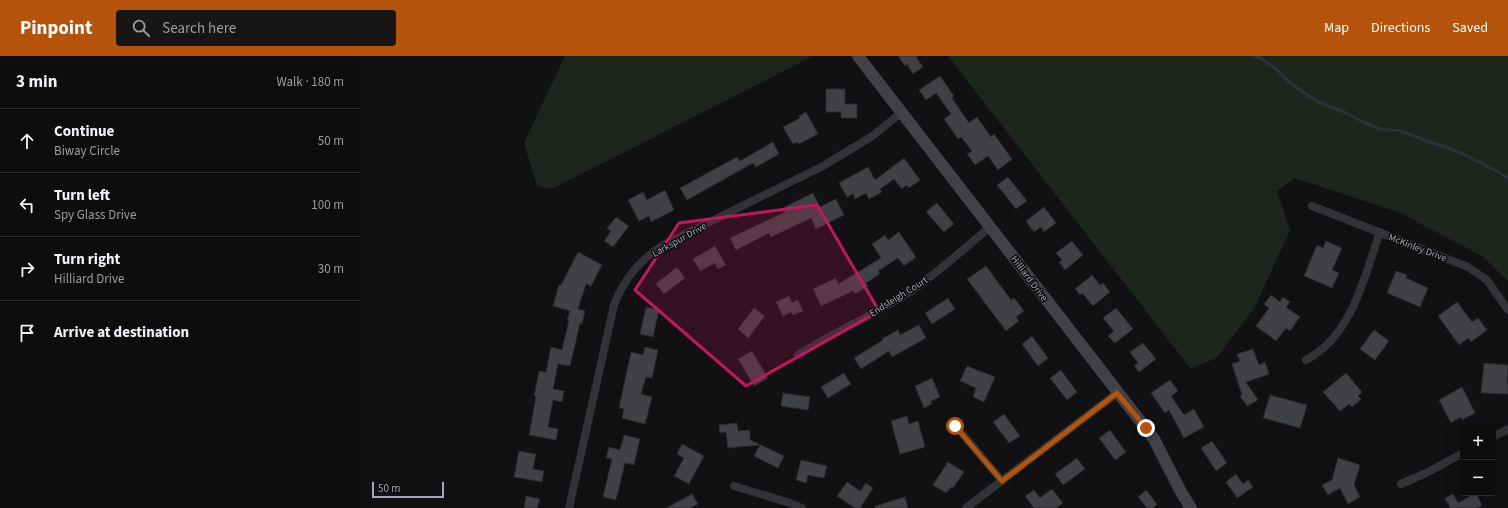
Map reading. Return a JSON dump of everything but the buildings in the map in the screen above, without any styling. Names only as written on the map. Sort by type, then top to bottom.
[{"type":"street","name":"Hilliard Drive","points":[[858,56],[901,114],[1154,440],[1191,508]]},
{"type":"street","name":"Larkspur Drive","points":[[569,508],[614,305],[618,293],[633,271],[642,261],[663,245],[823,166],[871,138],[901,114]]},
{"type":"street","name":"McKinley Drive","points":[[1312,206],[1468,267],[1487,280],[1508,310]]},
{"type":"street","name":"Endsleigh Court","points":[[798,355],[909,292],[939,270],[990,227]]},
{"type":"street","points":[[1306,360],[1318,354],[1328,344],[1354,305],[1380,232]]},
{"type":"street","points":[[966,508],[1117,393]]},
{"type":"street","points":[[955,426],[1002,481]]},
{"type":"street","points":[[1496,435],[1508,429]]},
{"type":"street","points":[[1401,484],[1426,473],[1460,455]]},
{"type":"street","points":[[734,486],[802,508]]},
{"type":"highlighted area","points":[[817,205],[879,311],[746,386],[635,290],[679,223]]},
{"type":"shaded area","points":[[565,56],[813,56],[552,189],[537,186],[524,143]]},
{"type":"shaded area","points":[[948,56],[1508,56],[1508,281],[1482,256],[1398,212],[1295,178],[1277,191],[1290,230],[1254,309],[1216,358],[1191,369]]},
{"type":"waterway","points":[[1253,56],[1261,58],[1276,69],[1289,82],[1316,101],[1380,129],[1400,131],[1461,153],[1502,174],[1508,179]]},
{"type":"route","points":[[955,426],[1002,481],[1117,393],[1146,428]]}]
